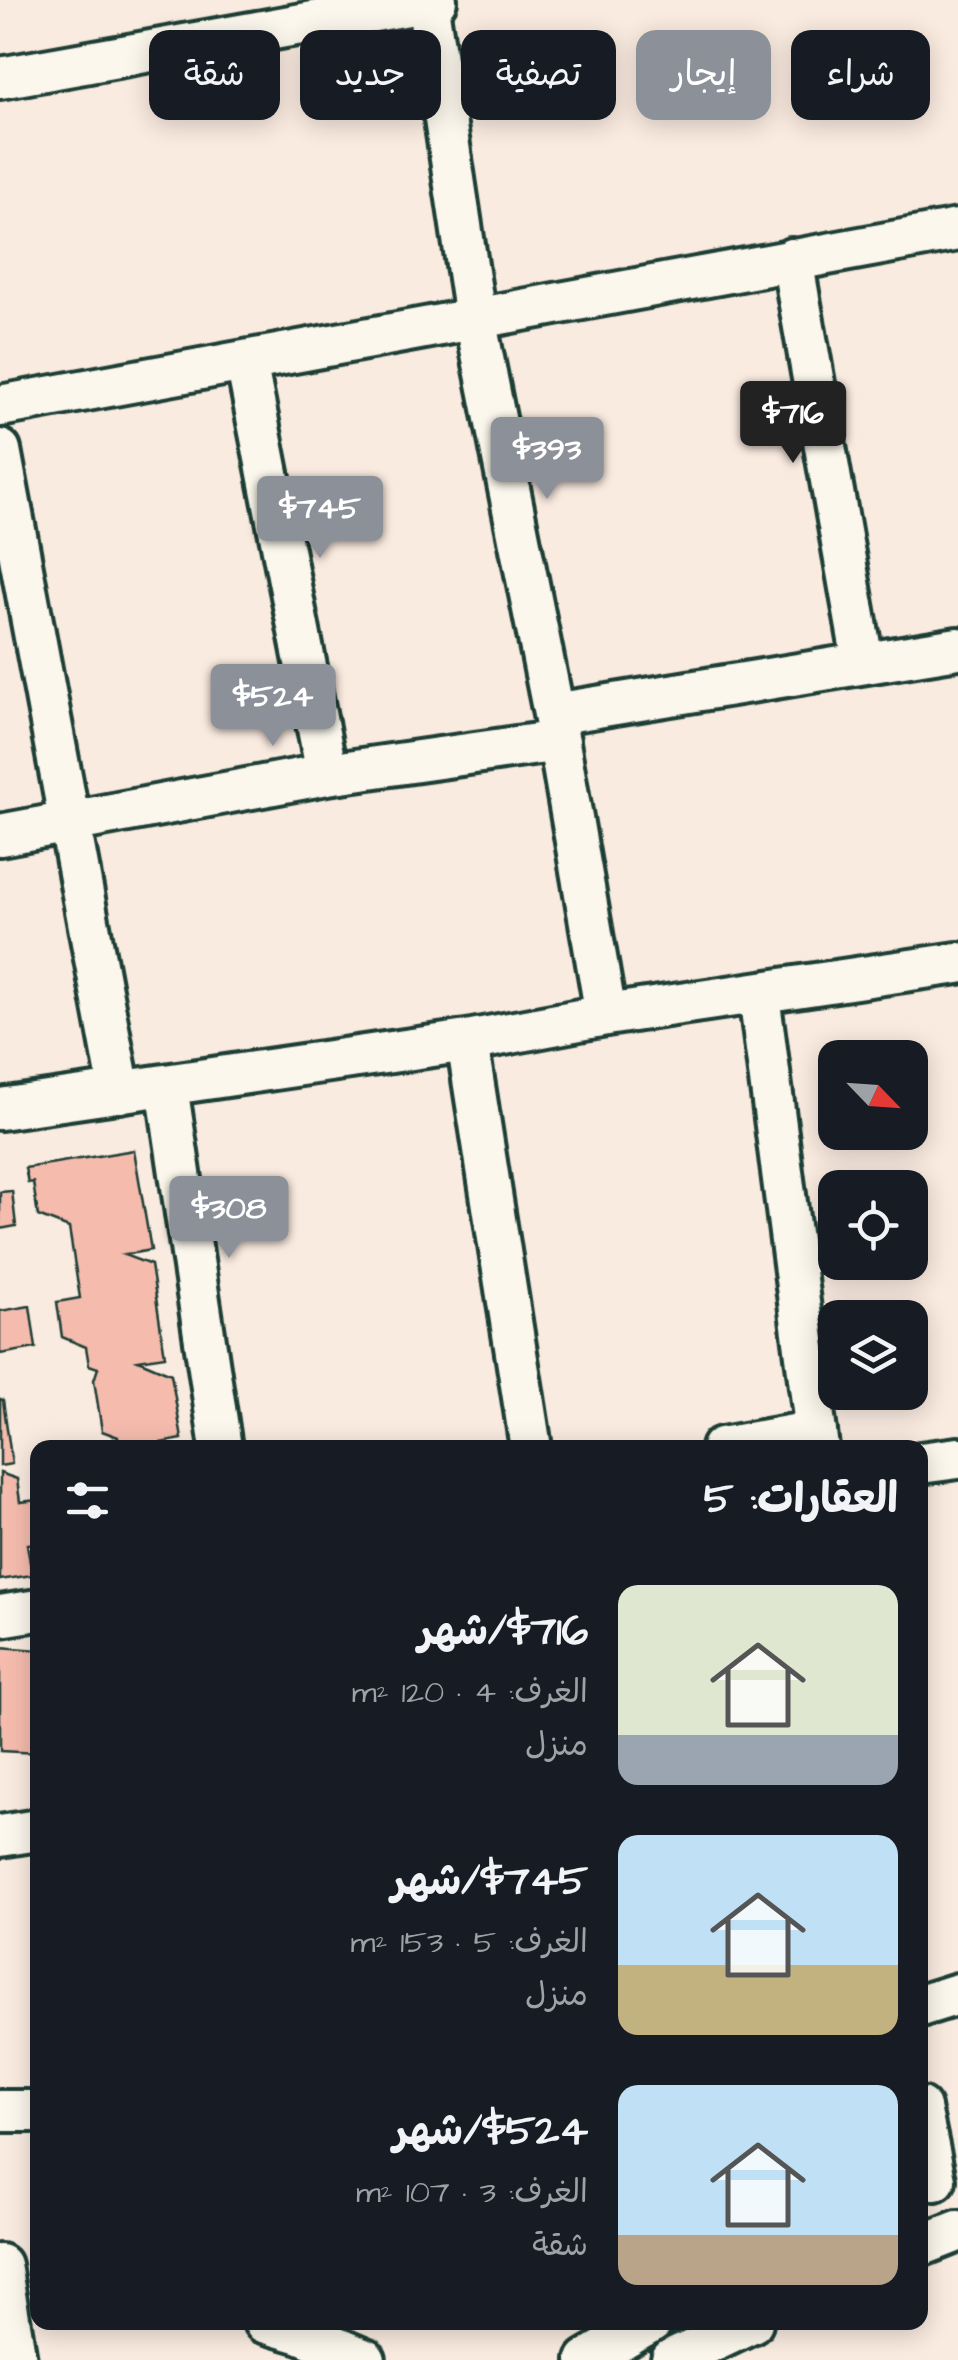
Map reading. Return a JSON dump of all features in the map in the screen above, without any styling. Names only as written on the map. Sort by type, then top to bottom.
[{"type":"street","points":[[0,78],[430,0],[475,318],[557,728],[606,1016]]},
{"type":"street","points":[[0,406],[958,230]]},
{"type":"street","points":[[792,258],[862,662]]},
{"type":"street","points":[[246,361],[326,774]]},
{"type":"street","points":[[0,450],[120,1092]]},
{"type":"street","points":[[0,835],[557,728],[862,662],[958,648]]},
{"type":"street","points":[[0,1109],[467,1041],[958,963]]},
{"type":"street","points":[[759,994],[817,1439]]},
{"type":"street","points":[[467,1041],[530,1440]]},
{"type":"street","points":[[167,1086],[221,1440]]},
{"type":"street","points":[[928,1462],[958,1458]]},
{"type":"street","points":[[0,1616],[30,1611]]},
{"type":"street","points":[[0,1836],[30,1831]]},
{"type":"street","points":[[928,2003],[958,1994]]},
{"type":"street","points":[[0,2111],[30,2111]]},
{"type":"street","points":[[928,2140],[938,2181]]},
{"type":"street","points":[[15,2291],[16,2360]]},
{"type":"street","points":[[291,2330],[365,2360]]},
{"type":"street","points":[[587,2360],[638,2330]]},
{"type":"street","points":[[688,2347],[732,2330]]},
{"type":"building","points":[[134,1150],[151,1250],[124,1255],[151,1265],[165,1356],[138,1360],[171,1374],[182,1439],[118,1440],[102,1431],[94,1380],[98,1368],[89,1365],[86,1347],[62,1337],[57,1302],[80,1298],[69,1228],[38,1216],[33,1182],[28,1183],[25,1168]]},
{"type":"building","points":[[12,1191],[16,1226],[0,1229],[0,1192]]},
{"type":"building","points":[[30,1306],[36,1348],[0,1354],[0,1311]]},
{"type":"building","points":[[0,1399],[12,1464],[0,1466]]},
{"type":"building","points":[[0,1473],[17,1479],[20,1502],[30,1501],[30,1575],[0,1580]]},
{"type":"building","points":[[0,1647],[30,1649],[30,1753],[0,1751]]}]
